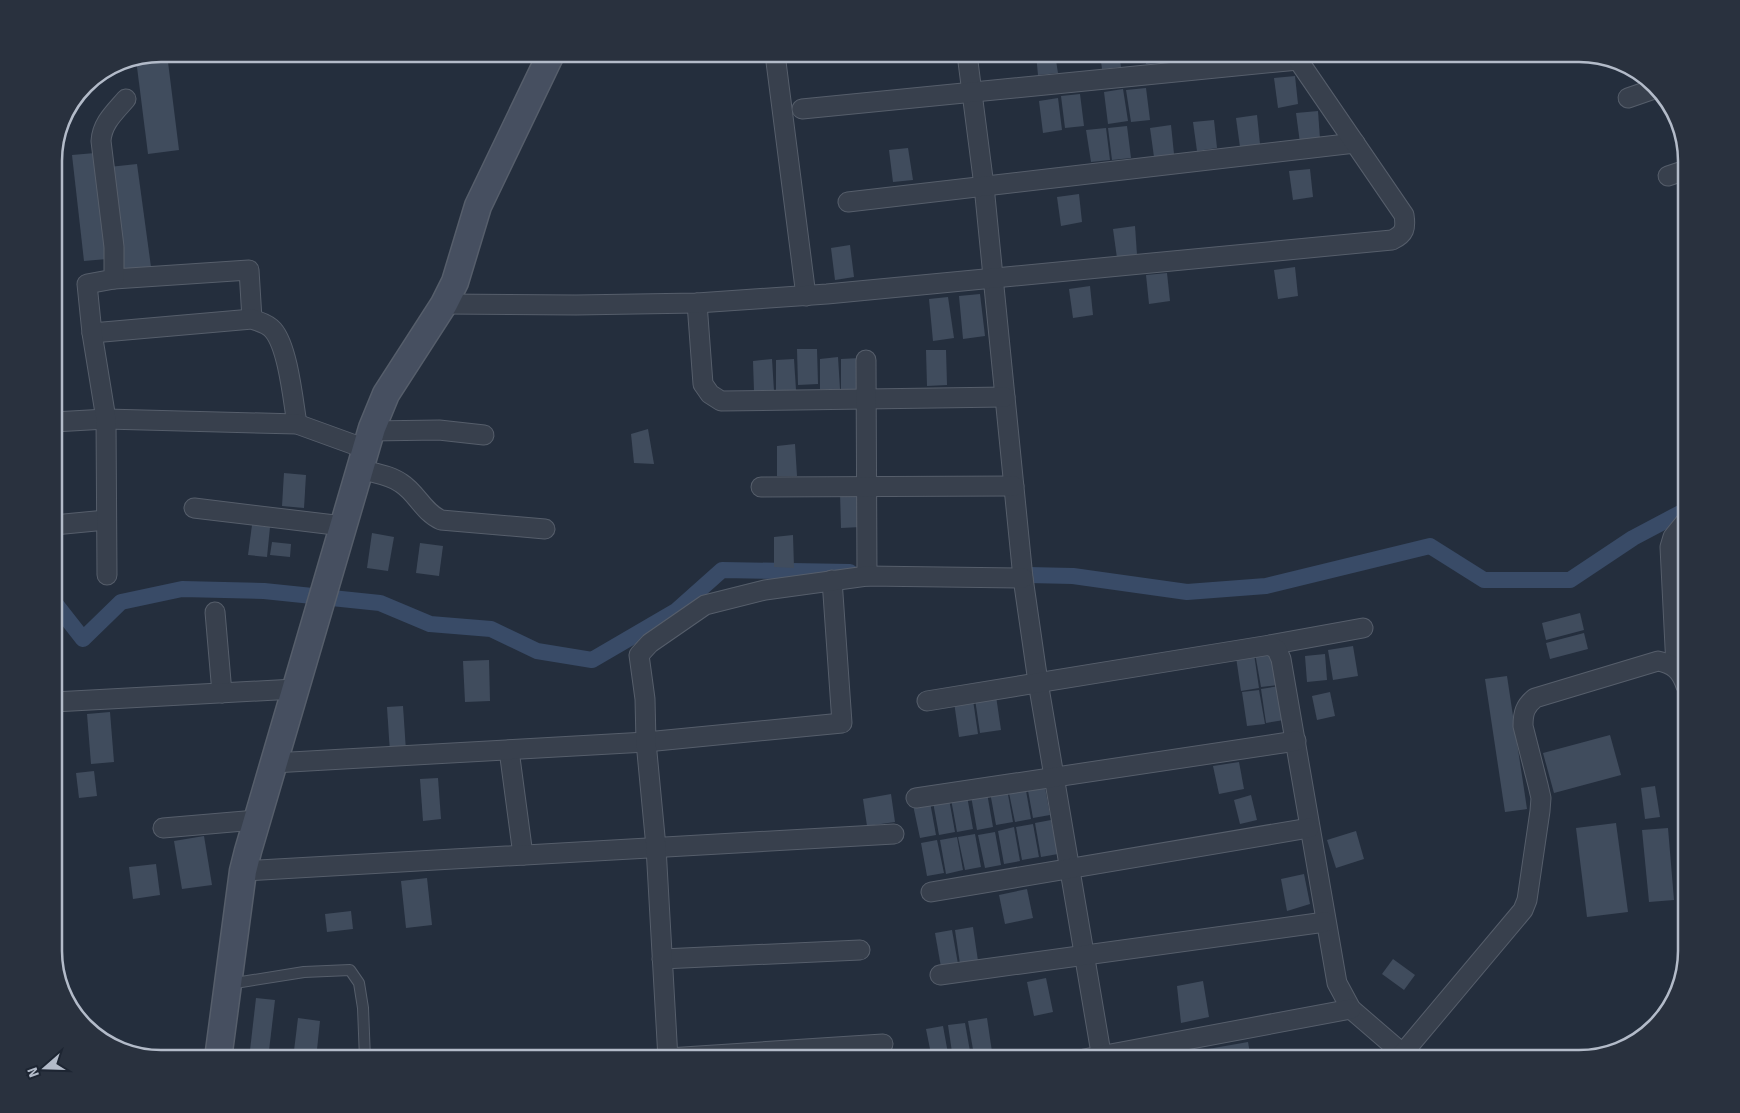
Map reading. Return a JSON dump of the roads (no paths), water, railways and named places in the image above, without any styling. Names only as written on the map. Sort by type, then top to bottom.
[{"type":"street","points":[[219,1050],[243,871],[256,820],[366,450],[386,394],[444,304],[455,282],[478,206],[547,63]]},
{"type":"street","points":[[776,63],[806,296]]},
{"type":"street","points":[[969,63],[984,186],[1023,578],[1038,682],[1084,955],[1095,1050]]},
{"type":"street","points":[[802,109],[1242,63]]},
{"type":"street","points":[[444,304],[576,305],[697,303],[806,296],[1392,240],[1401,236],[1406,226],[1404,215],[1354,144],[1302,63]]},
{"type":"street","points":[[1628,98],[1648,91]]},
{"type":"street","points":[[114,278],[114,248],[101,141],[102,130],[106,123],[126,99]]},
{"type":"street","points":[[848,202],[1354,144]]},
{"type":"street","points":[[1668,176],[1678,173]]},
{"type":"street","points":[[107,576],[106,418],[92,334],[87,284],[114,278],[249,270],[252,319]]},
{"type":"street","points":[[697,303],[703,384],[710,394],[721,401],[1005,397]]},
{"type":"street","points":[[92,334],[252,319],[264,323],[282,344],[297,424]]},
{"type":"street","points":[[866,360],[867,576]]},
{"type":"street","points":[[63,421],[106,418],[297,424],[366,450],[394,479],[402,483],[427,511],[441,520],[545,529]]},
{"type":"street","points":[[366,450],[439,430],[484,436]]},
{"type":"street","points":[[761,487],[1014,486]]},
{"type":"street","points":[[194,508],[343,526]]},
{"type":"street","points":[[63,524],[106,520]]},
{"type":"street","points":[[1678,531],[1673,537],[1670,547],[1676,667],[1678,671]]},
{"type":"street","points":[[667,1050],[656,847],[646,742],[645,699],[639,655],[650,643],[705,605],[765,590],[867,576],[1023,578]]},
{"type":"street","points":[[273,763],[646,742],[842,723],[832,580]]},
{"type":"street","points":[[215,612],[222,693]]},
{"type":"street","points":[[927,700],[1364,628]]},
{"type":"street","points":[[1270,645],[1277,650],[1281,659],[1337,983],[1351,1010],[1395,1050]]},
{"type":"street","points":[[1409,1050],[1523,910],[1527,900],[1541,798],[1523,726],[1526,704],[1535,698],[1658,661],[1666,662],[1676,667]]},
{"type":"street","points":[[63,702],[295,689]]},
{"type":"street","points":[[916,798],[1296,741]]},
{"type":"street","points":[[509,750],[523,855]]},
{"type":"street","points":[[162,828],[256,820]]},
{"type":"street","points":[[931,892],[1309,828]]},
{"type":"street","points":[[243,871],[894,834]]},
{"type":"street","points":[[940,975],[1325,922]]},
{"type":"street","points":[[662,959],[860,950]]},
{"type":"street","points":[[1138,1050],[1351,1010]]},
{"type":"street","points":[[831,1050],[883,1044]]},
{"type":"lane","points":[[228,984],[304,972],[350,970],[359,983],[363,1008],[365,1050]]},
{"type":"waterway","points":[[1028,575],[1073,576],[1187,592],[1266,586],[1430,546],[1484,580],[1570,580],[1633,538],[1678,514]]},
{"type":"waterway","points":[[63,613],[83,639],[121,602],[182,589],[264,591],[380,603],[430,624],[491,629],[537,651],[592,660],[676,611],[722,570],[850,572]]}]
